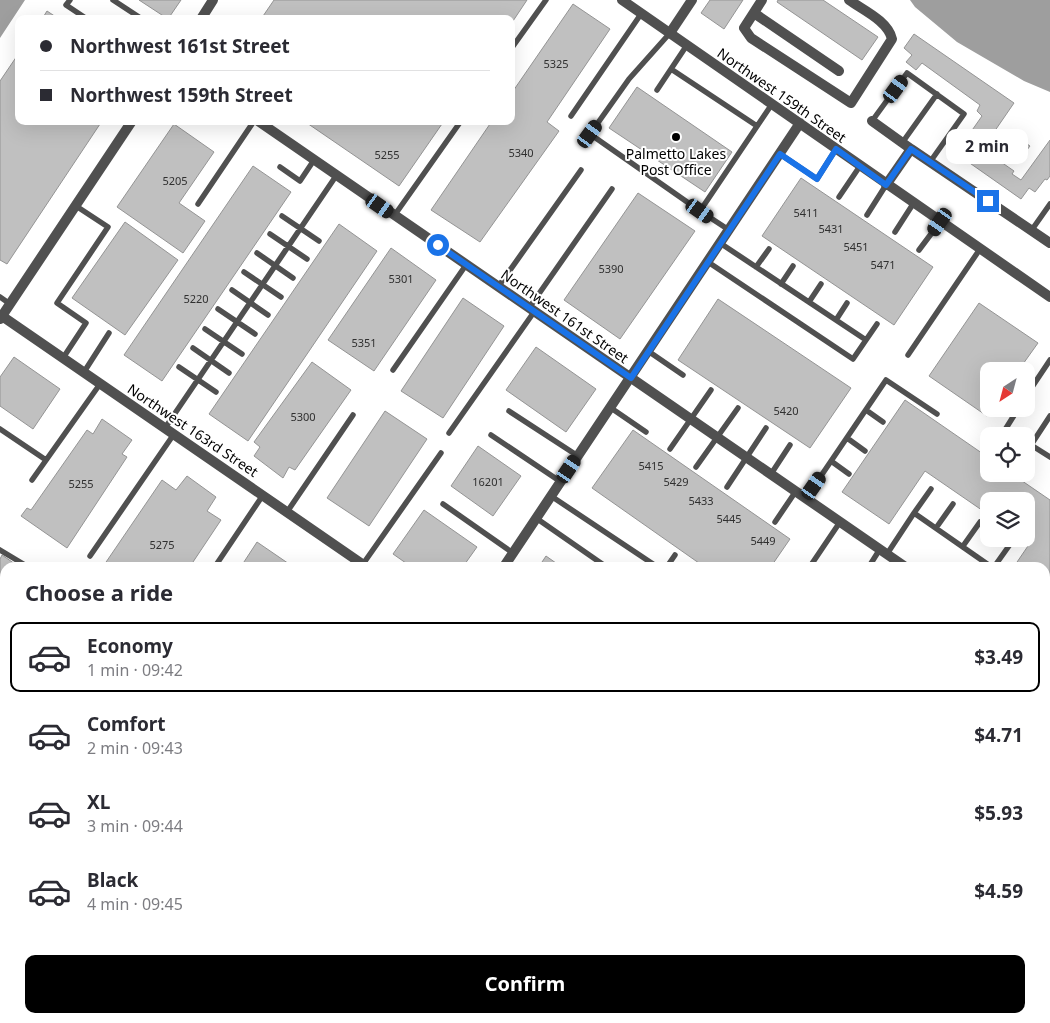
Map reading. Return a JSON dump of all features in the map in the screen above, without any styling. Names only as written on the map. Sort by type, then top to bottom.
[{"type":"street","points":[[204,15],[214,0]]},
{"type":"street","name":"Northwest 159th Street","points":[[622,0],[913,204],[1050,297]]},
{"type":"street","points":[[670,33],[692,0]]},
{"type":"street","points":[[762,0],[744,28],[751,38],[851,103],[892,39],[891,33],[885,26],[849,0]]},
{"type":"street","points":[[754,13],[839,71]]},
{"type":"street","points":[[872,121],[1050,243]]},
{"type":"street","points":[[507,562],[800,123]]},
{"type":"street","points":[[1,318],[129,125]]},
{"type":"street","name":"Northwest 161st Street","points":[[264,125],[899,562]]},
{"type":"street","points":[[886,185],[911,149]]},
{"type":"street","name":"Northwest 163rd Street","points":[[1,318],[84,372],[360,562]]},
{"type":"lane","points":[[70,0],[66,5],[82,15]]},
{"type":"lane","points":[[113,0],[136,15]]},
{"type":"lane","points":[[515,43],[546,0]]},
{"type":"lane","points":[[571,116],[641,14]]},
{"type":"lane","points":[[670,33],[629,79],[590,134],[729,230]]},
{"type":"lane","points":[[657,90],[687,45]]},
{"type":"lane","points":[[671,69],[757,126]]},
{"type":"lane","points":[[872,121],[907,74],[937,94],[964,114],[930,162]]},
{"type":"lane","points":[[902,143],[937,94]]},
{"type":"lane","points":[[700,211],[772,104]]},
{"type":"lane","points":[[198,204],[251,125]]},
{"type":"lane","points":[[394,216],[458,125]]},
{"type":"lane","points":[[780,154],[817,179],[836,149]]},
{"type":"lane","points":[[280,168],[300,181],[314,160]]},
{"type":"lane","points":[[839,197],[860,166]]},
{"type":"lane","points":[[498,287],[581,170]]},
{"type":"lane","points":[[90,556],[170,431],[198,380],[336,176]]},
{"type":"lane","points":[[868,215],[886,185]]},
{"type":"lane","points":[[449,433],[612,189]]},
{"type":"lane","points":[[895,232],[913,204]]},
{"type":"lane","points":[[1031,231],[1050,204]]},
{"type":"lane","points":[[63,358],[86,323],[56,303],[108,227],[76,206]]},
{"type":"lane","points":[[282,216],[319,241]]},
{"type":"lane","points":[[920,250],[940,222]]},
{"type":"lane","points":[[270,234],[306,259]]},
{"type":"lane","points":[[720,243],[866,340]]},
{"type":"lane","points":[[756,267],[769,249]]},
{"type":"lane","points":[[908,355],[980,249]]},
{"type":"lane","points":[[256,253],[293,278]]},
{"type":"lane","points":[[708,262],[853,359],[877,324]]},
{"type":"lane","points":[[393,370],[466,265]]},
{"type":"lane","points":[[781,284],[793,266]]},
{"type":"lane","points":[[244,272],[281,297]]},
{"type":"lane","points":[[809,302],[821,284]]},
{"type":"lane","points":[[232,290],[268,315]]},
{"type":"lane","points":[[0,297],[10,304]]},
{"type":"lane","points":[[836,320],[847,303]]},
{"type":"lane","points":[[218,309],[255,334]]},
{"type":"lane","points":[[205,329],[242,354]]},
{"type":"lane","points":[[84,372],[109,333]]},
{"type":"lane","points":[[193,348],[230,372]]},
{"type":"lane","points":[[648,351],[683,375]]},
{"type":"lane","points":[[1035,382],[1050,360]]},
{"type":"lane","points":[[179,367],[216,392]]},
{"type":"lane","points":[[806,498],[886,380],[936,414]]},
{"type":"lane","points":[[32,480],[100,384]]},
{"type":"lane","points":[[670,449],[711,390]]},
{"type":"lane","points":[[611,408],[646,432]]},
{"type":"lane","points":[[696,467],[738,408]]},
{"type":"lane","points":[[866,410],[883,422]]},
{"type":"lane","points":[[509,411],[578,456]]},
{"type":"lane","points":[[287,512],[354,415]]},
{"type":"lane","points":[[1050,416],[1031,445],[1050,458]]},
{"type":"lane","points":[[727,488],[766,428]]},
{"type":"lane","points":[[0,429],[46,460]]},
{"type":"lane","points":[[491,435],[561,482]]},
{"type":"lane","points":[[847,438],[865,451]]},
{"type":"lane","points":[[771,474],[790,446]]},
{"type":"lane","points":[[369,562],[441,453]]},
{"type":"lane","points":[[831,462],[849,474]]},
{"type":"lane","points":[[873,562],[914,513],[931,489]]},
{"type":"lane","points":[[776,522],[796,491]]},
{"type":"lane","points":[[218,562],[263,495]]},
{"type":"lane","points":[[551,496],[650,562]]},
{"type":"lane","points":[[443,504],[513,552]]},
{"type":"lane","points":[[936,528],[953,504]]},
{"type":"lane","points":[[914,513],[986,562]]},
{"type":"lane","points":[[536,518],[599,562]]},
{"type":"lane","points":[[813,562],[840,522]]},
{"type":"lane","points":[[963,546],[980,522]]},
{"type":"lane","points":[[997,562],[1007,547]]},
{"type":"lane","points":[[0,550],[20,562]]},
{"type":"lane","points":[[670,562],[675,555]]},
{"type":"shaded area","points":[[0,0],[25,0],[15,15],[0,38]]},
{"type":"shaded area","points":[[910,0],[1050,0],[1050,92],[1024,81],[957,42],[915,7]]},
{"type":"building","points":[[139,0],[181,0],[171,15],[162,15]]},
{"type":"building","points":[[274,0],[527,0],[515,18],[515,15],[264,15]]},
{"type":"building","points":[[710,0],[743,0],[724,29],[701,13]]},
{"type":"building","points":[[778,0],[823,0],[878,37],[862,60],[777,2]]},
{"type":"building","points":[[573,4],[610,29],[547,122],[559,131],[480,242],[431,210],[489,125],[515,125],[515,88]]},
{"type":"building","points":[[47,11],[53,15],[44,15]]},
{"type":"building","points":[[914,34],[1014,103],[981,151],[989,157],[991,155],[1014,171],[1012,174],[1021,180],[1050,140],[1050,176],[1047,180],[1045,179],[1035,192],[1029,188],[1021,199],[964,159],[968,151],[961,146],[982,116],[977,111],[980,105],[922,63],[916,70],[906,62],[912,55],[904,48]]},
{"type":"building","points":[[15,59],[15,125],[99,125],[7,264],[0,260],[0,81]]},
{"type":"building","points":[[637,87],[732,152],[705,192],[609,128]]},
{"type":"building","points":[[173,125],[214,152],[179,203],[205,221],[183,253],[117,207]]},
{"type":"building","points":[[310,125],[441,125],[399,186]]},
{"type":"building","points":[[1020,139],[1030,146],[1023,155],[1013,148]]},
{"type":"building","points":[[253,166],[291,192],[162,381],[124,355]]},
{"type":"building","points":[[801,178],[933,267],[894,325],[762,236]]},
{"type":"building","points":[[638,193],[695,231],[620,339],[564,300]]},
{"type":"building","points":[[125,222],[178,260],[125,335],[72,298]]},
{"type":"building","points":[[339,224],[377,251],[248,441],[209,414]]},
{"type":"building","points":[[391,248],[436,280],[374,371],[328,340]]},
{"type":"building","points":[[463,298],[504,326],[443,418],[401,391]]},
{"type":"building","points":[[718,299],[851,388],[810,448],[678,360]]},
{"type":"building","points":[[979,303],[1038,343],[1024,362],[980,362],[980,411],[929,376]]},
{"type":"building","points":[[536,347],[596,389],[566,432],[506,390]]},
{"type":"building","points":[[14,357],[60,389],[33,429],[0,406],[0,377]]},
{"type":"building","points":[[312,362],[351,390],[295,470],[289,467],[283,478],[254,456],[260,447],[254,442]]},
{"type":"building","points":[[905,400],[980,452],[980,482],[1024,482],[1050,500],[1050,562],[1017,562],[1027,547],[1035,547],[1035,492],[980,492],[980,509],[925,471],[889,524],[842,492]]},
{"type":"building","points":[[385,411],[427,439],[369,526],[327,498]]},
{"type":"building","points":[[102,419],[132,440],[122,454],[127,457],[67,548],[21,516],[27,508],[31,510],[87,430],[93,434]]},
{"type":"building","points":[[633,430],[790,539],[774,562],[697,562],[592,488]]},
{"type":"building","points":[[478,446],[521,476],[493,516],[451,486]]},
{"type":"building","points":[[187,476],[216,497],[207,511],[221,520],[193,562],[106,562],[162,480],[176,490]]},
{"type":"building","points":[[424,510],[477,547],[466,562],[404,562],[393,554]]},
{"type":"building","points":[[257,542],[286,562],[244,562]]},
{"type":"building","points":[[2,555],[12,562],[0,562]]},
{"type":"building","points":[[546,556],[554,562],[542,562]]},
{"type":"place","name":"Palmetto Lakes Post Office","points":[[676,137]]},
{"type":"route","points":[[438,245],[631,378],[780,154],[817,179],[836,149],[886,185],[911,149],[988,201]]}]
